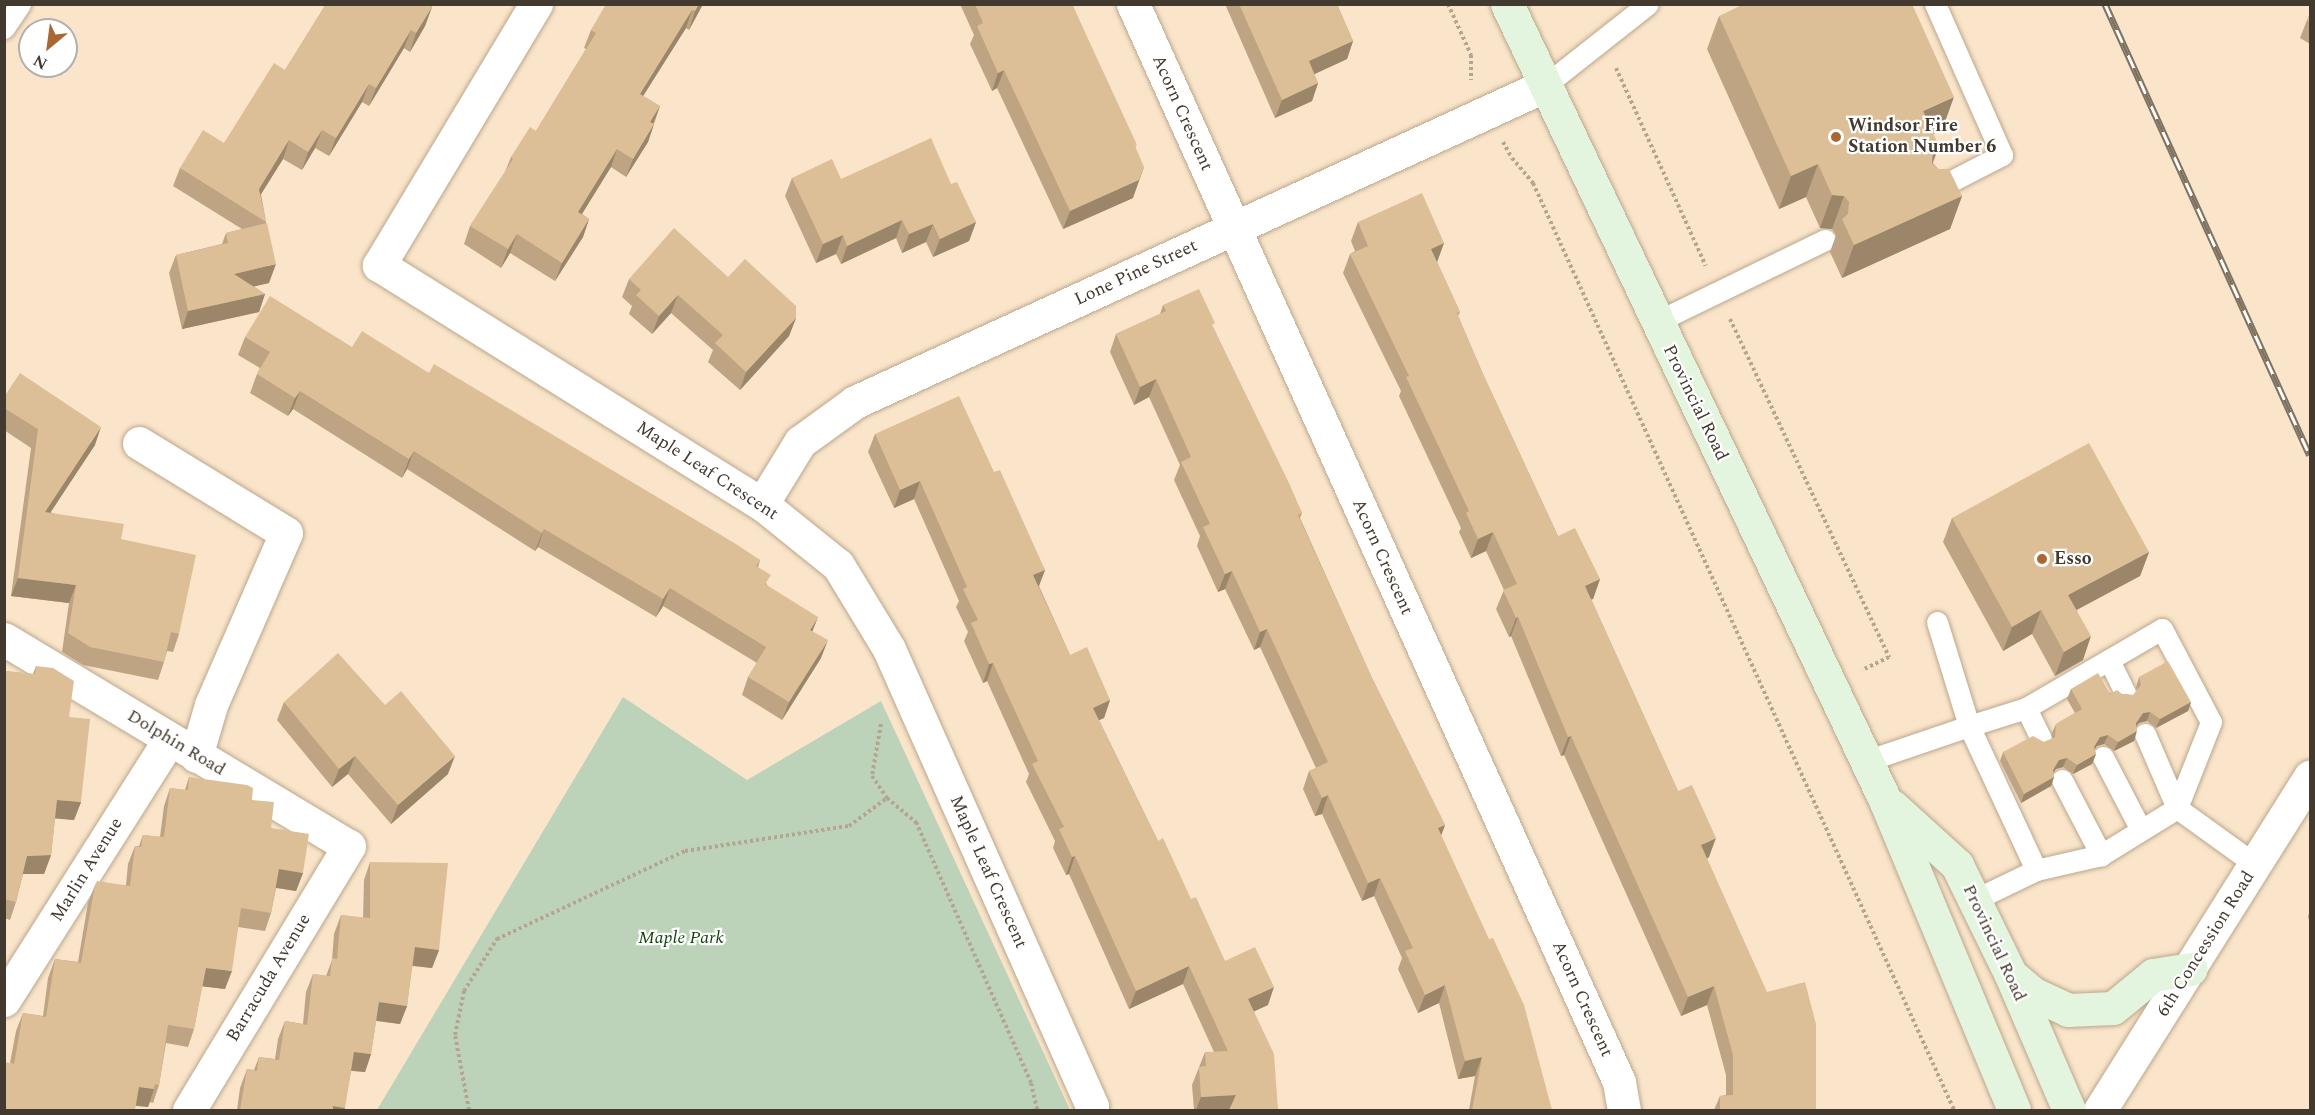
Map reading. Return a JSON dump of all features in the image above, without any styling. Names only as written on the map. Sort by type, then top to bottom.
[{"type":"main road","name":"Provincial Road","points":[[1507,4],[1656,322],[1885,800],[2014,1110]]},
{"type":"main road","name":"Provincial Road","points":[[1885,800],[1957,864],[2010,973],[2070,1110]]},
{"type":"main road","points":[[2010,973],[2034,994],[2068,1010],[2113,1008],[2153,975],[2191,969]]},
{"type":"street","name":"Maple Leaf Crescent","points":[[536,4],[379,265],[762,504],[838,565],[890,649],[1092,1110]]},
{"type":"street","name":"Acorn Crescent","points":[[1133,4],[1619,1082],[1624,1110]]},
{"type":"street","name":"Lone Pine Street","points":[[762,504],[800,442],[855,402],[1544,86]]},
{"type":"street","name":"Marlin Avenue","points":[[4,1000],[211,705],[286,533],[139,443]]},
{"type":"street","name":"Dolphin Road","points":[[4,639],[182,748],[349,846]]},
{"type":"street","name":"6th Concession Road","points":[[2100,1110],[2310,777]]},
{"type":"street","name":"Barracuda Avenue","points":[[189,1110],[349,846]]},
{"type":"lane","points":[[4,28],[20,4]]},
{"type":"lane","points":[[1544,86],[1648,4]]},
{"type":"lane","points":[[1932,191],[2002,155],[1935,4]]},
{"type":"lane","points":[[1656,322],[1825,240]]},
{"type":"lane","points":[[1937,622],[1969,726],[2036,870]]},
{"type":"lane","points":[[1866,761],[2026,708],[2162,629],[2211,722],[2177,808],[2101,855],[2036,870],[1974,900]]},
{"type":"lane","points":[[2109,660],[2125,693]]},
{"type":"lane","points":[[2026,708],[2041,739]]},
{"type":"lane","points":[[2145,734],[2177,808],[2256,865]]},
{"type":"lane","points":[[2103,758],[2141,830]]},
{"type":"lane","points":[[2062,780],[2101,855]]},
{"type":"path","points":[[1448,4],[1471,55],[1470,78]]},
{"type":"path","points":[[1603,40],[1889,657]]},
{"type":"path","points":[[1512,158],[1533,183],[1954,1110]]},
{"type":"path","points":[[880,724],[872,776],[887,798],[916,822],[1031,1083],[1037,1110]]},
{"type":"path","points":[[469,1110],[456,1035],[464,991],[496,939],[685,851],[849,826],[887,798]]},
{"type":"green space","name":"Maple Park","points":[[623,697],[747,780],[881,701],[1070,1110],[377,1110]]},
{"type":"building","points":[[326,4],[428,4],[432,7],[416,33],[411,30],[376,88],[369,84],[336,138],[322,130],[308,152],[289,140],[259,189],[266,222],[180,168],[203,130],[224,143],[274,63],[285,70]]},
{"type":"building","points":[[606,4],[699,4],[695,11],[692,10],[640,94],[660,106],[650,122],[654,124],[633,159],[617,149],[578,212],[589,219],[562,263],[517,234],[508,249],[470,226],[513,159],[511,157],[530,127],[536,131],[596,33],[591,30]]},
{"type":"building","points":[[975,4],[1072,4],[1137,145],[1135,146],[1144,167],[1139,180],[1070,211],[1004,70],[998,73],[977,26],[983,23]]},
{"type":"building","points":[[1239,4],[1337,4],[1353,41],[1309,61],[1318,83],[1282,100]]},
{"type":"building","name":"Windsor Fire Station Number 6","points":[[1744,4],[1912,4],[1954,97],[1923,111],[1939,146],[1933,152],[1932,163],[1938,169],[1949,169],[1962,196],[1854,245],[1842,219],[1848,214],[1849,202],[1844,196],[1832,195],[1818,164],[1791,176],[1719,16]]},
{"type":"building","points":[[931,138],[951,184],[957,182],[976,222],[940,239],[933,224],[909,234],[902,220],[847,246],[843,235],[823,244],[792,178],[832,159],[841,179]]},
{"type":"building","points":[[1422,193],[1444,243],[1431,249],[1460,312],[1457,313],[1483,374],[1558,536],[1575,528],[1600,579],[1585,586],[1678,791],[1692,785],[1716,838],[1701,845],[1767,992],[1805,982],[1816,1024],[1816,1110],[1720,1110],[1720,1096],[1733,1095],[1733,1055],[1714,986],[1688,997],[1571,736],[1568,737],[1518,617],[1516,618],[1503,590],[1517,584],[1493,532],[1478,539],[1466,513],[1469,511],[1406,377],[1409,376],[1350,254],[1368,246],[1358,222]]},
{"type":"building","points":[[267,223],[276,264],[234,274],[265,294],[188,311],[176,255],[228,243],[226,233]]},
{"type":"building","points":[[674,228],[728,277],[745,259],[796,306],[796,318],[746,372],[715,343],[723,335],[678,295],[659,316],[636,295],[641,290],[629,279]]},
{"type":"building","points":[[1199,289],[1215,323],[1212,325],[1289,483],[1302,513],[1298,515],[1372,678],[1445,825],[1438,828],[1489,939],[1493,938],[1524,1005],[1552,1110],[1472,1110],[1482,1057],[1465,1061],[1445,985],[1425,995],[1405,951],[1413,948],[1380,878],[1368,883],[1328,795],[1322,798],[1309,771],[1328,762],[1267,629],[1260,632],[1232,571],[1225,574],[1203,527],[1210,524],[1181,462],[1191,457],[1156,379],[1140,387],[1116,334],[1166,311],[1163,305]]},
{"type":"building","points":[[270,296],[352,347],[362,331],[429,373],[434,364],[760,560],[756,566],[771,575],[765,584],[818,617],[810,630],[828,640],[789,702],[748,677],[766,647],[670,588],[663,599],[544,529],[542,533],[414,451],[409,459],[300,391],[295,398],[257,374],[270,352],[245,337]]},
{"type":"building","points":[[20,373],[101,427],[45,512],[124,524],[121,539],[196,555],[179,634],[171,632],[164,662],[90,647],[68,633],[76,585],[18,578],[38,429],[4,408],[4,397]]},
{"type":"building","points":[[959,396],[994,472],[1000,470],[1045,570],[1033,575],[1070,655],[1087,647],[1110,700],[1093,708],[1158,841],[1163,838],[1191,899],[1196,897],[1225,961],[1255,947],[1274,987],[1248,999],[1274,1054],[1278,1110],[1229,1110],[1236,1095],[1201,1097],[1199,1067],[1206,1066],[1205,1052],[1228,1051],[1189,966],[1136,991],[1075,856],[1072,857],[1059,829],[1064,827],[1032,764],[1038,761],[993,663],[989,664],[971,623],[978,620],[963,589],[967,587],[920,481],[900,490],[875,434]]},
{"type":"building","name":"Esso","points":[[2089,443],[2149,552],[2068,595],[2091,636],[2064,652],[2041,610],[2012,627],[1952,518]]},
{"type":"building","points":[[338,653],[385,705],[401,691],[455,756],[398,805],[355,756],[339,769],[284,702]]},
{"type":"building","points":[[2168,661],[2191,702],[2160,719],[2150,712],[2143,713],[2136,723],[2137,731],[2118,742],[2108,735],[2100,737],[2094,747],[2096,754],[2077,765],[2067,758],[2059,760],[2053,770],[2054,777],[2024,794],[2003,752],[2033,736],[2044,742],[2055,737],[2056,724],[2082,709],[2071,689],[2098,673],[2110,694],[2117,690],[2122,694],[2133,695],[2141,685],[2139,677]]},
{"type":"building","points":[[36,666],[53,668],[74,681],[69,717],[90,719],[81,802],[57,800],[51,855],[27,856],[16,902],[4,899],[4,671],[35,674]]},
{"type":"building","points":[[189,777],[247,785],[253,788],[252,800],[274,802],[271,828],[309,834],[303,873],[279,869],[271,913],[241,908],[232,971],[206,968],[194,1029],[168,1025],[159,1085],[155,1084],[154,1089],[139,1087],[135,1110],[4,1110],[4,1062],[14,1064],[23,1013],[46,1017],[55,959],[81,963],[97,881],[130,886],[135,846],[141,847],[143,835],[164,837],[170,788],[188,790]]},
{"type":"building","points":[[370,862],[448,863],[439,950],[415,947],[407,1006],[379,1002],[371,1054],[354,1052],[345,1108],[333,1106],[333,1110],[240,1110],[247,1069],[257,1071],[259,1057],[279,1060],[285,1021],[307,1025],[313,974],[330,976],[332,958],[337,959],[341,915],[370,918]]},
{"type":"railway","points":[[2105,4],[2310,455]]},
{"type":"place","name":"Windsor Fire Station Number 6","points":[[1836,137]]},
{"type":"place","name":"Esso","points":[[2042,559]]}]
